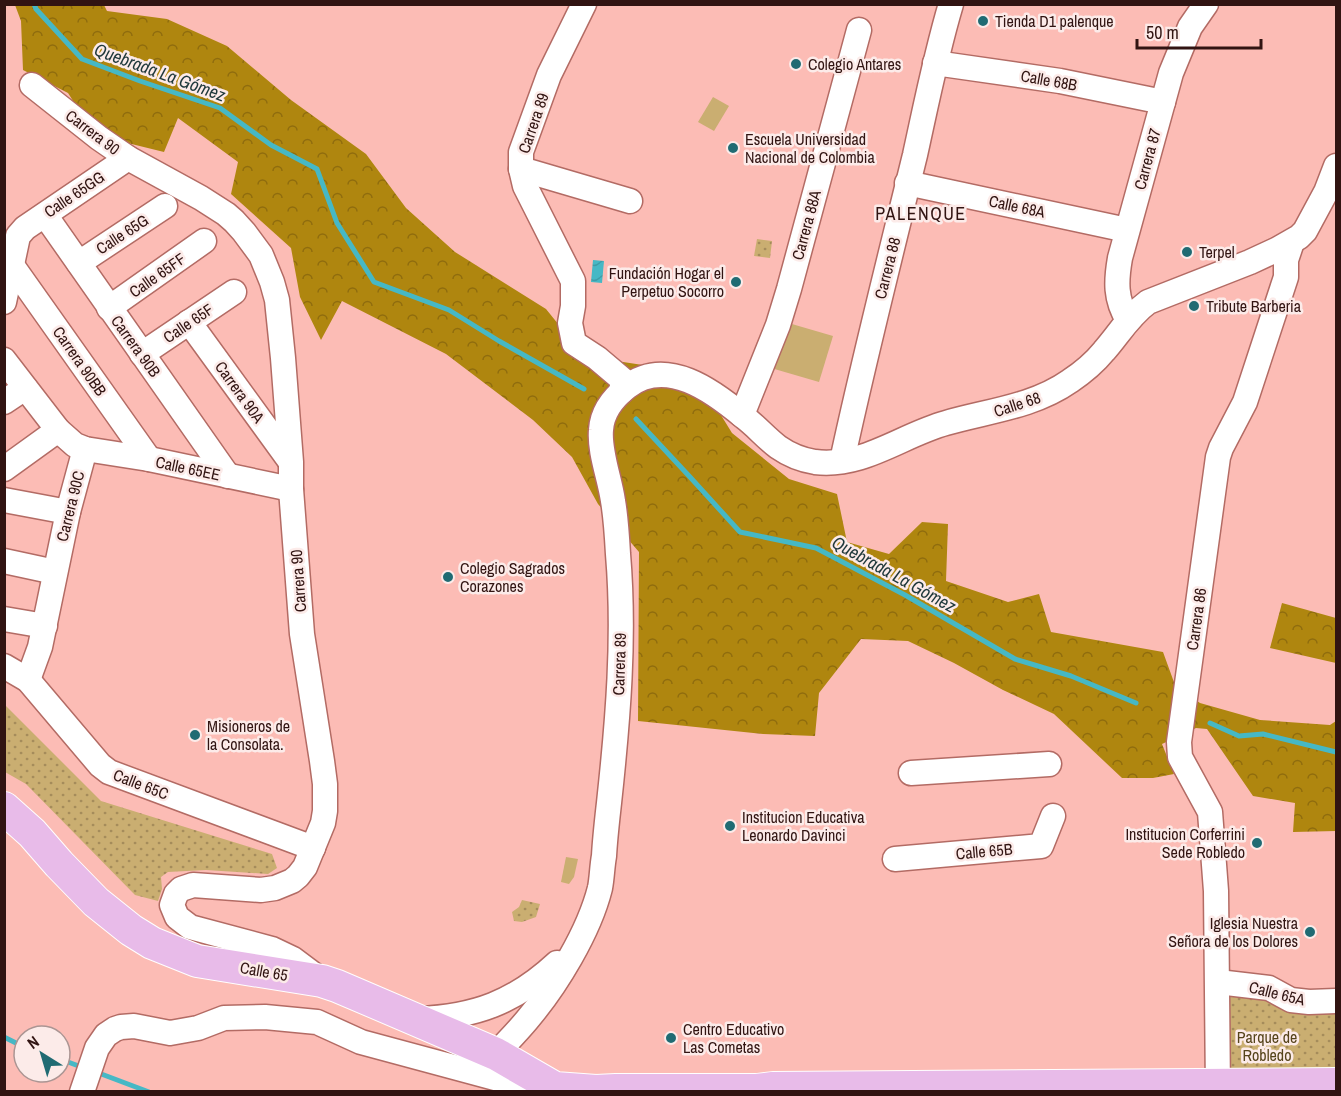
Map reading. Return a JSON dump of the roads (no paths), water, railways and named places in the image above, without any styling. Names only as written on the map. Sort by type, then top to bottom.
[{"type":"main road","name":"Calle 65","points":[[4,808],[32,833],[96,902],[131,930],[152,942],[198,961],[322,981],[337,986],[496,1054],[555,1088],[596,1091],[1218,1089],[1336,1084]]},
{"type":"street","name":"Carrera 89","points":[[584,4],[549,75],[521,152],[521,169],[525,186],[573,281],[570,323],[574,343],[597,358],[623,380],[621,392]]},
{"type":"street","name":"Carrera 88","points":[[842,461],[935,63],[951,4]]},
{"type":"street","name":"Carrera 87","points":[[1128,320],[1121,309],[1118,297],[1120,258],[1171,73],[1190,27],[1206,4]]},
{"type":"street","name":"Carrera 88A","points":[[742,415],[778,325],[789,289],[859,30]]},
{"type":"street","name":"Calle 68B","points":[[935,63],[1060,81],[1163,102]]},
{"type":"street","name":"Carrera 90","points":[[32,85],[128,158],[226,214],[244,232],[261,255],[272,282],[279,311],[302,634],[325,784],[324,817],[302,872],[292,881],[261,890],[193,885],[181,889],[176,894],[172,905],[177,917],[190,927],[272,949],[293,959],[322,981]]},
{"type":"street","name":"Calle 65GG","points":[[11,264],[18,236],[24,228],[128,158]]},
{"type":"street","name":"Carrera 86","points":[[1218,1089],[1216,891],[1210,812],[1180,757],[1179,742],[1218,457],[1245,402],[1286,277],[1286,260],[1292,242],[1305,231],[1331,190],[1336,166]]},
{"type":"street","points":[[521,169],[630,201]]},
{"type":"street","name":"Calle 68A","points":[[907,183],[1127,230]]},
{"type":"street","name":"Calle 65G","points":[[79,263],[165,206]]},
{"type":"street","name":"Carrera 90B","points":[[45,215],[228,477]]},
{"type":"street","name":"Calle 65FF","points":[[109,308],[204,241]]},
{"type":"street","name":"Calle 68","points":[[721,400],[742,415],[779,448],[796,456],[817,462],[864,457],[944,423],[999,411],[1050,393],[1075,377],[1102,353],[1136,310],[1148,302],[1251,262],[1292,242]]},
{"type":"street","points":[[4,302],[11,264]]},
{"type":"street","name":"Carrera 90BB","points":[[11,264],[149,459]]},
{"type":"street","name":"Calle 65F","points":[[142,354],[234,292]]},
{"type":"street","name":"Carrera 90A","points":[[189,322],[291,462]]},
{"type":"street","name":"Carrera 90C","points":[[4,360],[58,430],[75,445],[85,449],[68,512],[45,626],[36,662],[28,680]]},
{"type":"street","name":"Carrera 89","points":[[496,1054],[528,1020],[555,981],[590,920],[600,886],[615,748],[620,673],[620,580],[614,504],[600,439],[603,419],[607,409],[630,384],[639,379],[662,373],[699,385],[721,400]]},
{"type":"street","points":[[4,402],[25,388]]},
{"type":"street","points":[[4,469],[58,430]]},
{"type":"street","name":"Calle 65EE","points":[[85,449],[149,459],[291,489]]},
{"type":"street","points":[[4,500],[68,512]]},
{"type":"street","points":[[4,561],[55,572]]},
{"type":"street","points":[[4,619],[45,626]]},
{"type":"street","name":"Calle 65C","points":[[4,666],[28,680],[100,765],[109,772],[313,848]]},
{"type":"street","points":[[911,773],[1050,764]]},
{"type":"street","name":"Calle 65B","points":[[895,859],[1041,846],[1053,816]]},
{"type":"street","name":"Carrera 89","points":[[414,1019],[444,1018],[473,1012],[501,1002],[523,991],[543,976],[580,940]]},
{"type":"street","name":"Calle 65A","points":[[1218,982],[1269,988],[1291,999],[1310,1002],[1336,1001]]},
{"type":"street","name":"Calle 65","points":[[82,1090],[97,1048],[106,1035],[121,1027],[135,1026],[170,1033],[198,1028],[224,1018],[275,1018],[317,1022],[361,1042],[440,1064],[543,1091],[555,1088]]},
{"type":"water","points":[[593,260],[604,261],[602,283],[591,282]]},
{"type":"waterway","name":"Quebrada La Gómez","points":[[34,4],[82,59],[220,108],[271,145],[317,169],[337,223],[374,282],[449,310],[584,389]]},
{"type":"waterway","name":"Quebrada La Gómez","points":[[636,419],[740,532],[816,548],[905,595],[1015,659],[1071,676],[1136,703]]},
{"type":"waterway","name":"Quebrada La Gómez","points":[[1210,723],[1239,736],[1263,734],[1336,752]]},
{"type":"waterway","points":[[4,1037],[12,1041]]},
{"type":"waterway","points":[[72,1064],[84,1068]]},
{"type":"waterway","points":[[96,1072],[149,1092]]},
{"type":"place","name":"Tienda D1 palenque","points":[[983,21]]},
{"type":"place","name":"Colegio Antares","points":[[796,64]]},
{"type":"place","name":"Escuela Universidad Nacional de Colombia","points":[[733,148]]},
{"type":"place","name":"Terpel","points":[[1187,252]]},
{"type":"place","name":"Fundación Hogar el Perpetuo Socorro","points":[[736,282]]},
{"type":"place","name":"Tribute Barberia","points":[[1194,306]]},
{"type":"place","name":"Colegio Sagrados Corazones","points":[[448,577]]},
{"type":"place","name":"Misioneros de la Consolata.","points":[[195,735]]},
{"type":"place","name":"Institucion Educativa Leonardo Davinci","points":[[730,826]]},
{"type":"place","name":"Institucion Corferrini Sede Robledo","points":[[1257,843]]},
{"type":"place","name":"Iglesia Nuestra Señora de los Dolores","points":[[1310,932]]},
{"type":"place","name":"Centro Educativo Las Cometas","points":[[671,1038]]},
{"type":"district","name":"PALENQUE","points":[[921,213]]},
{"type":"park label","name":"Parque de Robledo","points":[[1267,1046]]}]
